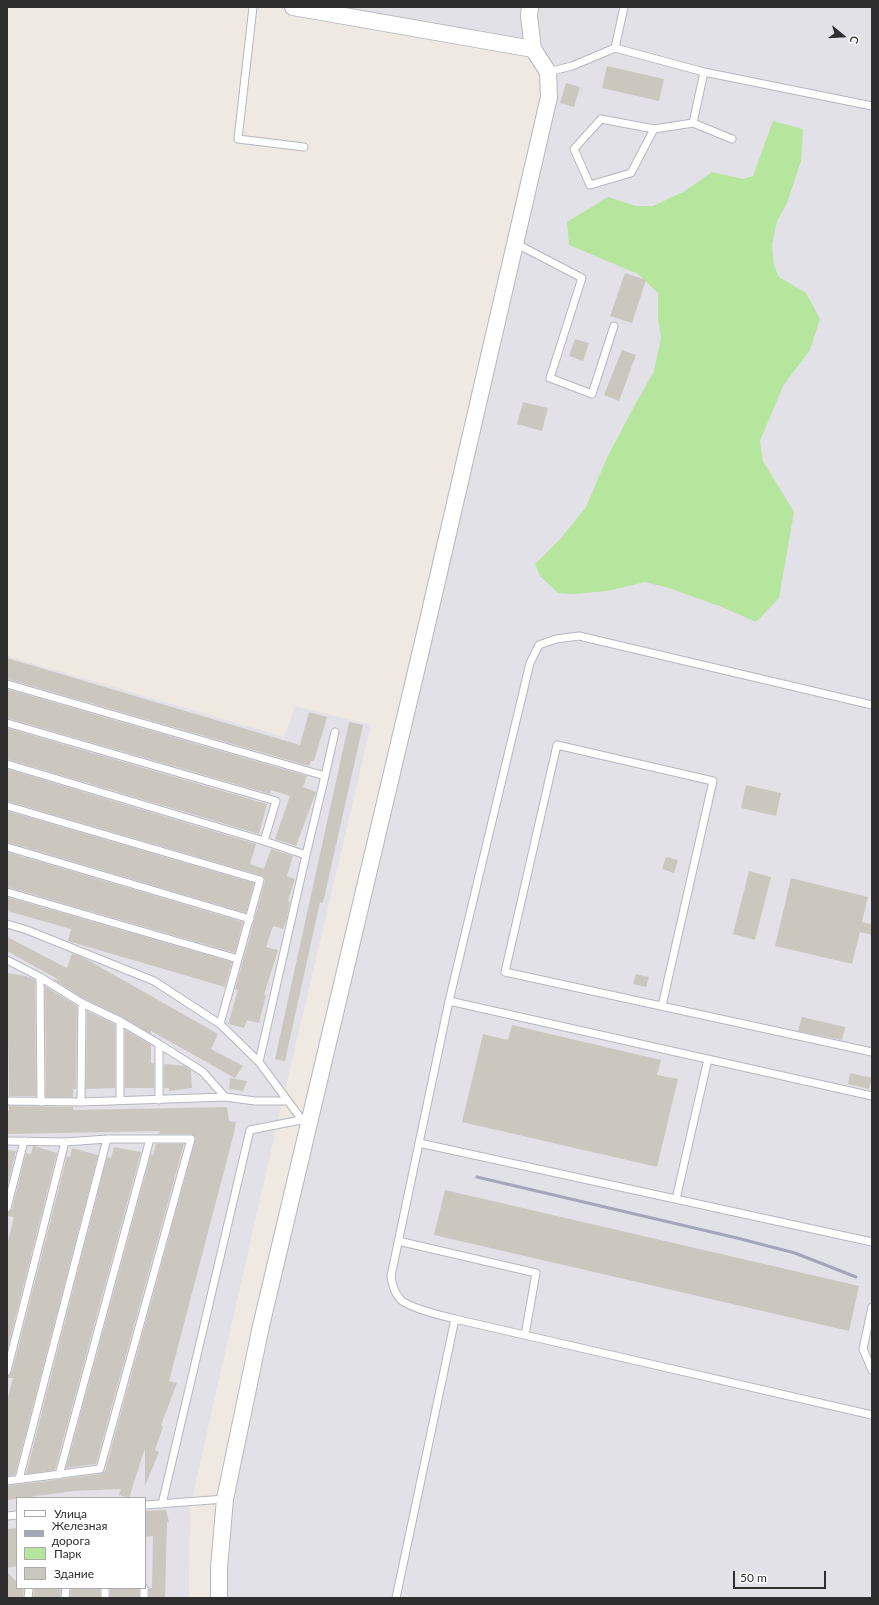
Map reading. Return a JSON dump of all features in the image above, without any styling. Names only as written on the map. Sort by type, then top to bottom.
[{"type":"street","points":[[293,7],[533,49]]},
{"type":"street","points":[[219,1598],[219,1568],[225,1499],[304,1124],[420,653],[549,97],[548,72],[533,49],[530,7]]},
{"type":"lane","points":[[253,7],[238,139],[304,147]]},
{"type":"lane","points":[[615,48],[624,7]]},
{"type":"lane","points":[[548,72],[572,66],[615,48],[704,72],[872,106]]},
{"type":"lane","points":[[693,124],[704,72]]},
{"type":"lane","points":[[654,129],[631,173],[590,185],[574,149],[601,119],[654,129],[693,124],[732,139]]},
{"type":"lane","points":[[515,243],[582,278],[550,378],[592,394],[614,326]]},
{"type":"lane","points":[[872,705],[579,636],[556,639],[539,645],[530,663],[449,1001],[391,1276],[392,1286],[401,1300],[422,1309],[456,1319],[872,1415]]},
{"type":"lane","points":[[7,684],[325,776]]},
{"type":"lane","points":[[7,723],[276,801],[264,841]]},
{"type":"lane","points":[[259,1062],[335,732]]},
{"type":"lane","points":[[662,1006],[713,781],[557,745],[505,972],[872,1052]]},
{"type":"lane","points":[[7,764],[306,855]]},
{"type":"lane","points":[[7,806],[260,880],[220,1024]]},
{"type":"lane","points":[[7,847],[250,919]]},
{"type":"lane","points":[[7,892],[238,959]]},
{"type":"lane","points":[[7,924],[27,930],[154,981],[220,1024],[259,1062],[304,1124],[250,1130],[162,1504]]},
{"type":"lane","points":[[7,960],[40,977],[82,1002],[120,1021],[159,1044],[203,1072],[225,1097]]},
{"type":"lane","points":[[40,977],[41,1102]]},
{"type":"lane","points":[[449,1001],[872,1096]]},
{"type":"lane","points":[[80,1102],[82,1002]]},
{"type":"lane","points":[[120,1021],[120,1100]]},
{"type":"lane","points":[[159,1044],[159,1100]]},
{"type":"lane","points":[[676,1199],[708,1059]]},
{"type":"lane","points":[[7,1102],[80,1102],[225,1097],[255,1101],[288,1101]]},
{"type":"lane","points":[[59,1475],[150,1138]]},
{"type":"lane","points":[[19,1479],[107,1139]]},
{"type":"lane","points":[[7,1141],[65,1142],[107,1139],[191,1139],[100,1469],[7,1481]]},
{"type":"lane","points":[[7,1208],[24,1141]]},
{"type":"lane","points":[[7,1371],[65,1142]]},
{"type":"lane","points":[[419,1143],[872,1242]]},
{"type":"lane","points":[[398,1241],[536,1273],[525,1335]]},
{"type":"lane","points":[[872,1307],[863,1349],[872,1370]]},
{"type":"lane","points":[[396,1598],[456,1319]]},
{"type":"lane","points":[[146,1505],[225,1499]]},
{"type":"shaded area","points":[[293,7],[872,7],[872,1598],[219,1598],[225,1499],[549,97],[533,49]]},
{"type":"shaded area","points":[[7,656],[284,737],[295,706],[371,725],[279,1116],[190,1507],[189,1598],[7,1598]]},
{"type":"green space","points":[[773,121],[803,129],[801,161],[787,203],[777,221],[772,245],[774,266],[779,277],[806,293],[820,319],[810,350],[783,386],[760,441],[763,461],[794,512],[779,598],[756,622],[722,607],[669,588],[645,582],[607,591],[573,594],[558,593],[540,576],[535,564],[561,538],[586,507],[606,460],[654,371],[661,338],[658,319],[658,293],[638,274],[569,245],[567,222],[608,197],[636,206],[653,206],[685,191],[712,172],[743,179],[753,176]]},
{"type":"building","points":[[607,66],[664,79],[659,101],[602,88]]},
{"type":"building","points":[[566,83],[580,87],[574,107],[560,103]]},
{"type":"building","points":[[625,273],[646,280],[632,323],[610,316]]},
{"type":"building","points":[[575,339],[589,343],[583,361],[569,356]]},
{"type":"building","points":[[622,350],[636,355],[619,401],[604,395]]},
{"type":"building","points":[[523,402],[548,408],[542,431],[517,424]]},
{"type":"building","points":[[7,658],[300,745],[309,712],[327,717],[314,761],[311,761],[309,766],[7,679]]},
{"type":"building","points":[[7,689],[307,776],[303,787],[316,792],[296,846],[275,839],[290,796],[271,790],[270,794],[7,718]]},
{"type":"building","points":[[349,722],[363,725],[323,903],[320,902],[285,1061],[275,1059]]},
{"type":"building","points":[[7,728],[267,804],[259,834],[7,759]]},
{"type":"building","points":[[7,769],[256,844],[250,864],[264,869],[271,849],[293,856],[287,876],[295,879],[288,901],[290,902],[287,918],[283,929],[273,926],[266,947],[278,950],[264,995],[266,995],[259,1023],[247,1020],[244,1028],[228,1024],[238,990],[235,989],[265,881],[263,876],[7,801]]},
{"type":"building","points":[[746,785],[781,793],[776,816],[741,808]]},
{"type":"building","points":[[7,811],[254,883],[246,913],[7,842]]},
{"type":"building","points":[[7,852],[243,922],[235,953],[7,887]]},
{"type":"building","points":[[666,857],[678,860],[674,873],[662,869]]},
{"type":"building","points":[[749,871],[771,877],[755,940],[733,934]]},
{"type":"building","points":[[791,878],[868,897],[862,922],[872,924],[872,935],[860,932],[852,964],[775,946]]},
{"type":"building","points":[[7,897],[232,962],[225,987],[68,941],[71,929],[7,911]]},
{"type":"building","points":[[7,937],[67,968],[72,953],[86,959],[218,1034],[211,1049],[243,1066],[235,1078],[151,1031],[151,1034],[122,1017],[84,999],[53,979],[59,980],[7,951]]},
{"type":"building","points":[[7,973],[26,976],[35,980],[36,1096],[9,1096]]},
{"type":"building","points":[[636,974],[649,977],[646,987],[633,984]]},
{"type":"building","points":[[45,986],[77,1006],[76,1089],[73,1089],[73,1097],[46,1097]]},
{"type":"building","points":[[87,1011],[115,1024],[115,1088],[86,1089]]},
{"type":"building","points":[[802,1017],[845,1027],[842,1040],[798,1031]]},
{"type":"building","points":[[512,1025],[661,1060],[657,1075],[678,1079],[657,1167],[462,1122],[483,1034],[508,1040]]},
{"type":"building","points":[[125,1030],[151,1045],[151,1063],[154,1063],[154,1088],[125,1088]]},
{"type":"building","points":[[164,1064],[185,1066],[191,1070],[192,1088],[169,1091],[169,1088],[164,1088]]},
{"type":"building","points":[[850,1073],[872,1078],[869,1089],[848,1084]]},
{"type":"building","points":[[230,1078],[247,1081],[243,1091],[229,1089]]},
{"type":"building","points":[[9,1106],[73,1107],[73,1110],[227,1107],[229,1121],[236,1122],[169,1381],[177,1383],[161,1425],[163,1427],[155,1450],[159,1452],[145,1486],[145,1448],[129,1497],[119,1495],[121,1489],[74,1491],[29,1497],[16,1497],[16,1499],[7,1500],[7,1486],[101,1474],[105,1471],[196,1138],[191,1134],[159,1134],[160,1131],[7,1134],[7,1111],[9,1111]]},
{"type":"building","points":[[156,1144],[184,1144],[96,1464],[66,1468],[151,1154],[153,1155]]},
{"type":"building","points":[[33,1146],[57,1153],[7,1351],[7,1245],[14,1217],[7,1216],[7,1213],[12,1209],[26,1153],[31,1154]]},
{"type":"building","points":[[114,1147],[141,1152],[55,1470],[26,1474],[107,1157],[111,1158]]},
{"type":"building","points":[[72,1148],[98,1155],[15,1475],[7,1476],[7,1401],[13,1378],[7,1378],[7,1376],[12,1372],[67,1156],[70,1157]]},
{"type":"building","points":[[7,1150],[16,1151],[7,1188]]},
{"type":"building","points":[[445,1190],[859,1286],[849,1331],[434,1235]]},
{"type":"building","points":[[166,1510],[169,1522],[167,1522],[165,1598],[149,1598],[149,1588],[152,1588],[153,1536],[146,1537],[146,1511]]},
{"type":"building","points":[[16,1528],[16,1566],[7,1568],[7,1529]]},
{"type":"building","points":[[7,1572],[16,1581],[16,1589],[24,1589],[23,1598],[7,1598]]},
{"type":"building","points":[[34,1589],[61,1589],[60,1598],[33,1598]]},
{"type":"building","points":[[71,1589],[100,1589],[100,1598],[70,1598]]},
{"type":"building","points":[[110,1589],[139,1589],[139,1598],[110,1598]]},
{"type":"railway","points":[[477,1177],[795,1253],[856,1277]]}]
